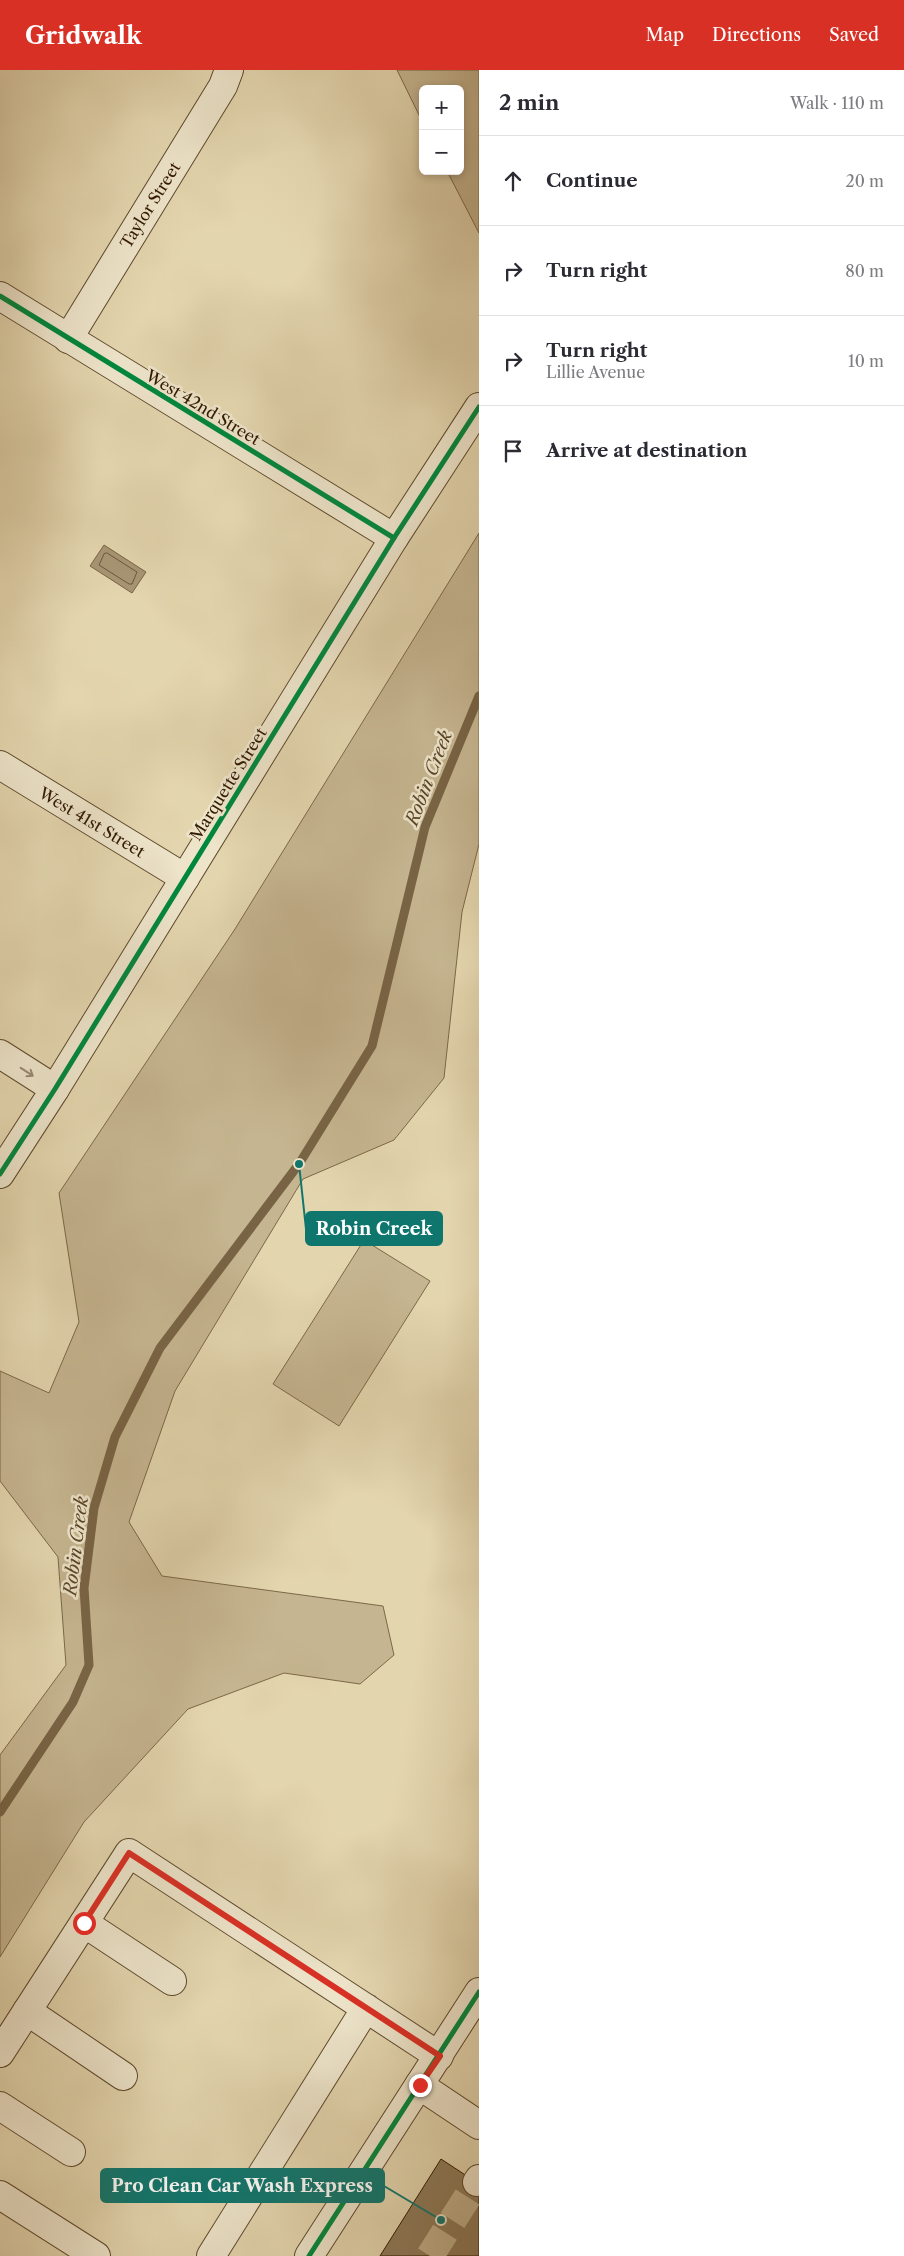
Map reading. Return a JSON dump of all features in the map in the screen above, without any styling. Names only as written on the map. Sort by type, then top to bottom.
[{"type":"street","name":"Taylor Street","points":[[68,339],[223,86],[228,70]]},
{"type":"street","name":"West 42nd Street","points":[[0,296],[394,538]]},
{"type":"street","name":"Marquette Street","points":[[0,1174],[55,1090],[394,538],[479,407]]},
{"type":"street","name":"West 41st Street","points":[[0,765],[185,878]]},
{"type":"street","points":[[0,1054],[55,1090]]},
{"type":"street","points":[[0,2052],[129,1853],[440,2056]]},
{"type":"street","points":[[84,1923],[172,1981]]},
{"type":"street","points":[[309,2256],[440,2056],[479,1992]]},
{"type":"street","points":[[211,2256],[366,2008]]},
{"type":"street","points":[[27,2011],[123,2076]]},
{"type":"street","points":[[420,2085],[479,2125]]},
{"type":"street","points":[[0,2106],[71,2152]]},
{"type":"street","points":[[0,2196],[96,2256]]},
{"type":"shaded area","points":[[397,70],[479,70],[479,233],[449,175],[464,175],[464,85],[419,85],[419,115]]},
{"type":"shaded area","points":[[479,533],[479,844],[462,912],[444,1078],[394,1140],[303,1179],[175,1391],[129,1522],[162,1576],[383,1606],[394,1655],[360,1684],[284,1673],[188,1709],[84,1822],[0,1957],[0,1755],[66,1665],[58,1557],[0,1481],[0,1371],[49,1393],[79,1322],[59,1193],[235,929]]},
{"type":"shaded area","points":[[364,1240],[430,1281],[339,1426],[273,1384]]},
{"type":"water","points":[[104,545],[146,572],[132,593],[90,566]]},
{"type":"building","points":[[441,2159],[479,2184],[479,2256],[380,2256]]},
{"type":"waterway","name":"Robin Creek","points":[[0,1812],[73,1702],[89,1665],[84,1588],[94,1508],[115,1437],[160,1348],[299,1164],[372,1046],[425,827],[479,696]]},
{"type":"tunnel","points":[[430,2256],[477,2182]]},
{"type":"cycle path","points":[[0,296],[394,538]]},
{"type":"cycle path","points":[[0,1174],[55,1089],[394,538],[479,407]]},
{"type":"cycle path","points":[[309,2256],[479,1992]]},
{"type":"place","name":"Robin Creek","points":[[299,1164]]},
{"type":"place","name":"Pro Clean Car Wash Express","points":[[441,2220]]},
{"type":"route","points":[[84,1923],[129,1853],[440,2056],[420,2085]]}]
